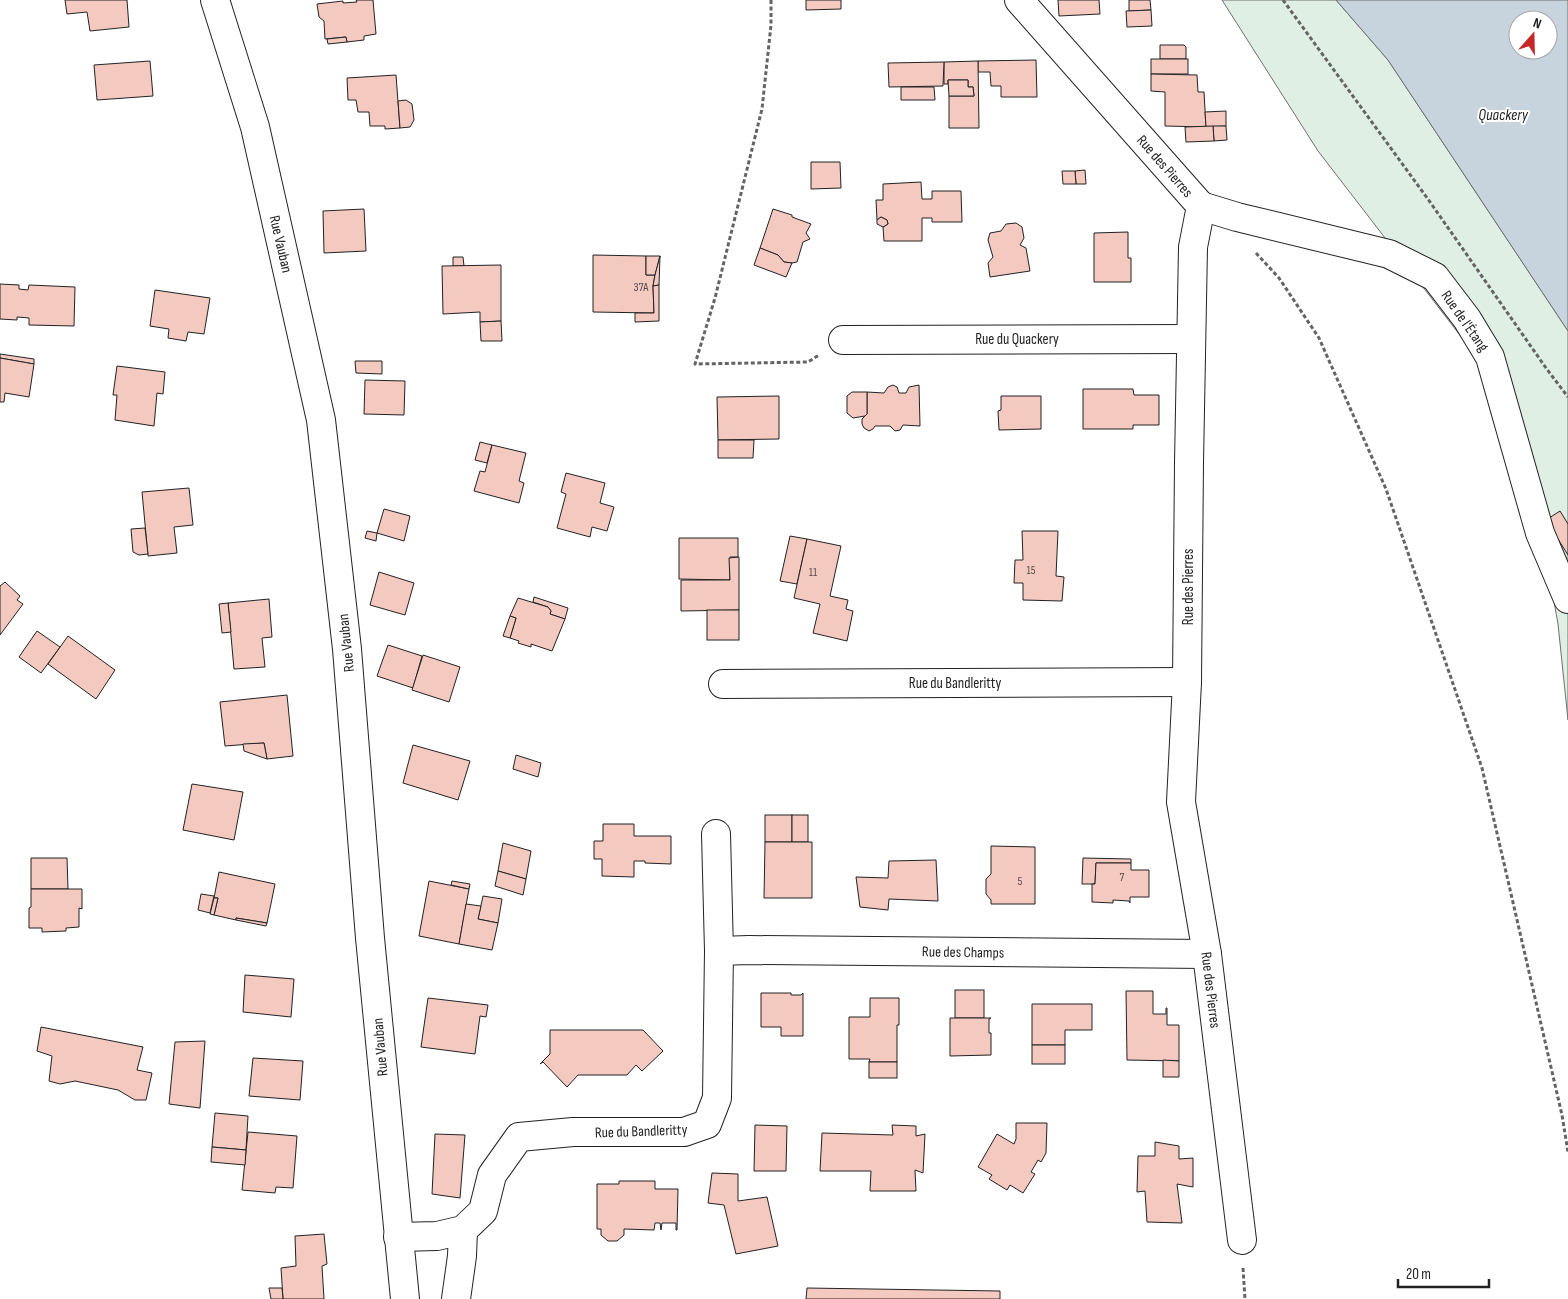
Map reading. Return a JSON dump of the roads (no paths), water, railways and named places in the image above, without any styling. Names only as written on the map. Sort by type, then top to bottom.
[{"type":"street","name":"Rue Vauban","points":[[215,0],[255,128],[321,420],[347,649],[370,938],[405,1299]]},
{"type":"street","name":"Rue des Pierres","points":[[1019,0],[1201,206],[1193,246],[1187,682],[1181,802],[1206,954],[1242,1240]]},
{"type":"street","name":"Rue de l'Étang","points":[[1201,206],[1246,219],[1390,254],[1435,277],[1468,319],[1490,357],[1540,533],[1568,599]]},
{"type":"street","name":"Rue du Quackery","points":[[843,340],[1191,339]]},
{"type":"street","name":"Rue du Bandleritty","points":[[722,684],[1187,682]]},
{"type":"street","name":"Rue du Bandleritty","points":[[464,1230],[483,1211],[492,1175],[519,1137],[572,1132],[684,1132],[706,1124],[717,1098],[719,951],[716,834]]},
{"type":"street","name":"Rue des Champs","points":[[719,951],[1206,954]]},
{"type":"street","points":[[398,1237],[437,1236],[464,1230],[456,1299]]},
{"type":"water","name":"Quackery","points":[[1336,0],[1568,0],[1568,331],[1388,60]]}]
